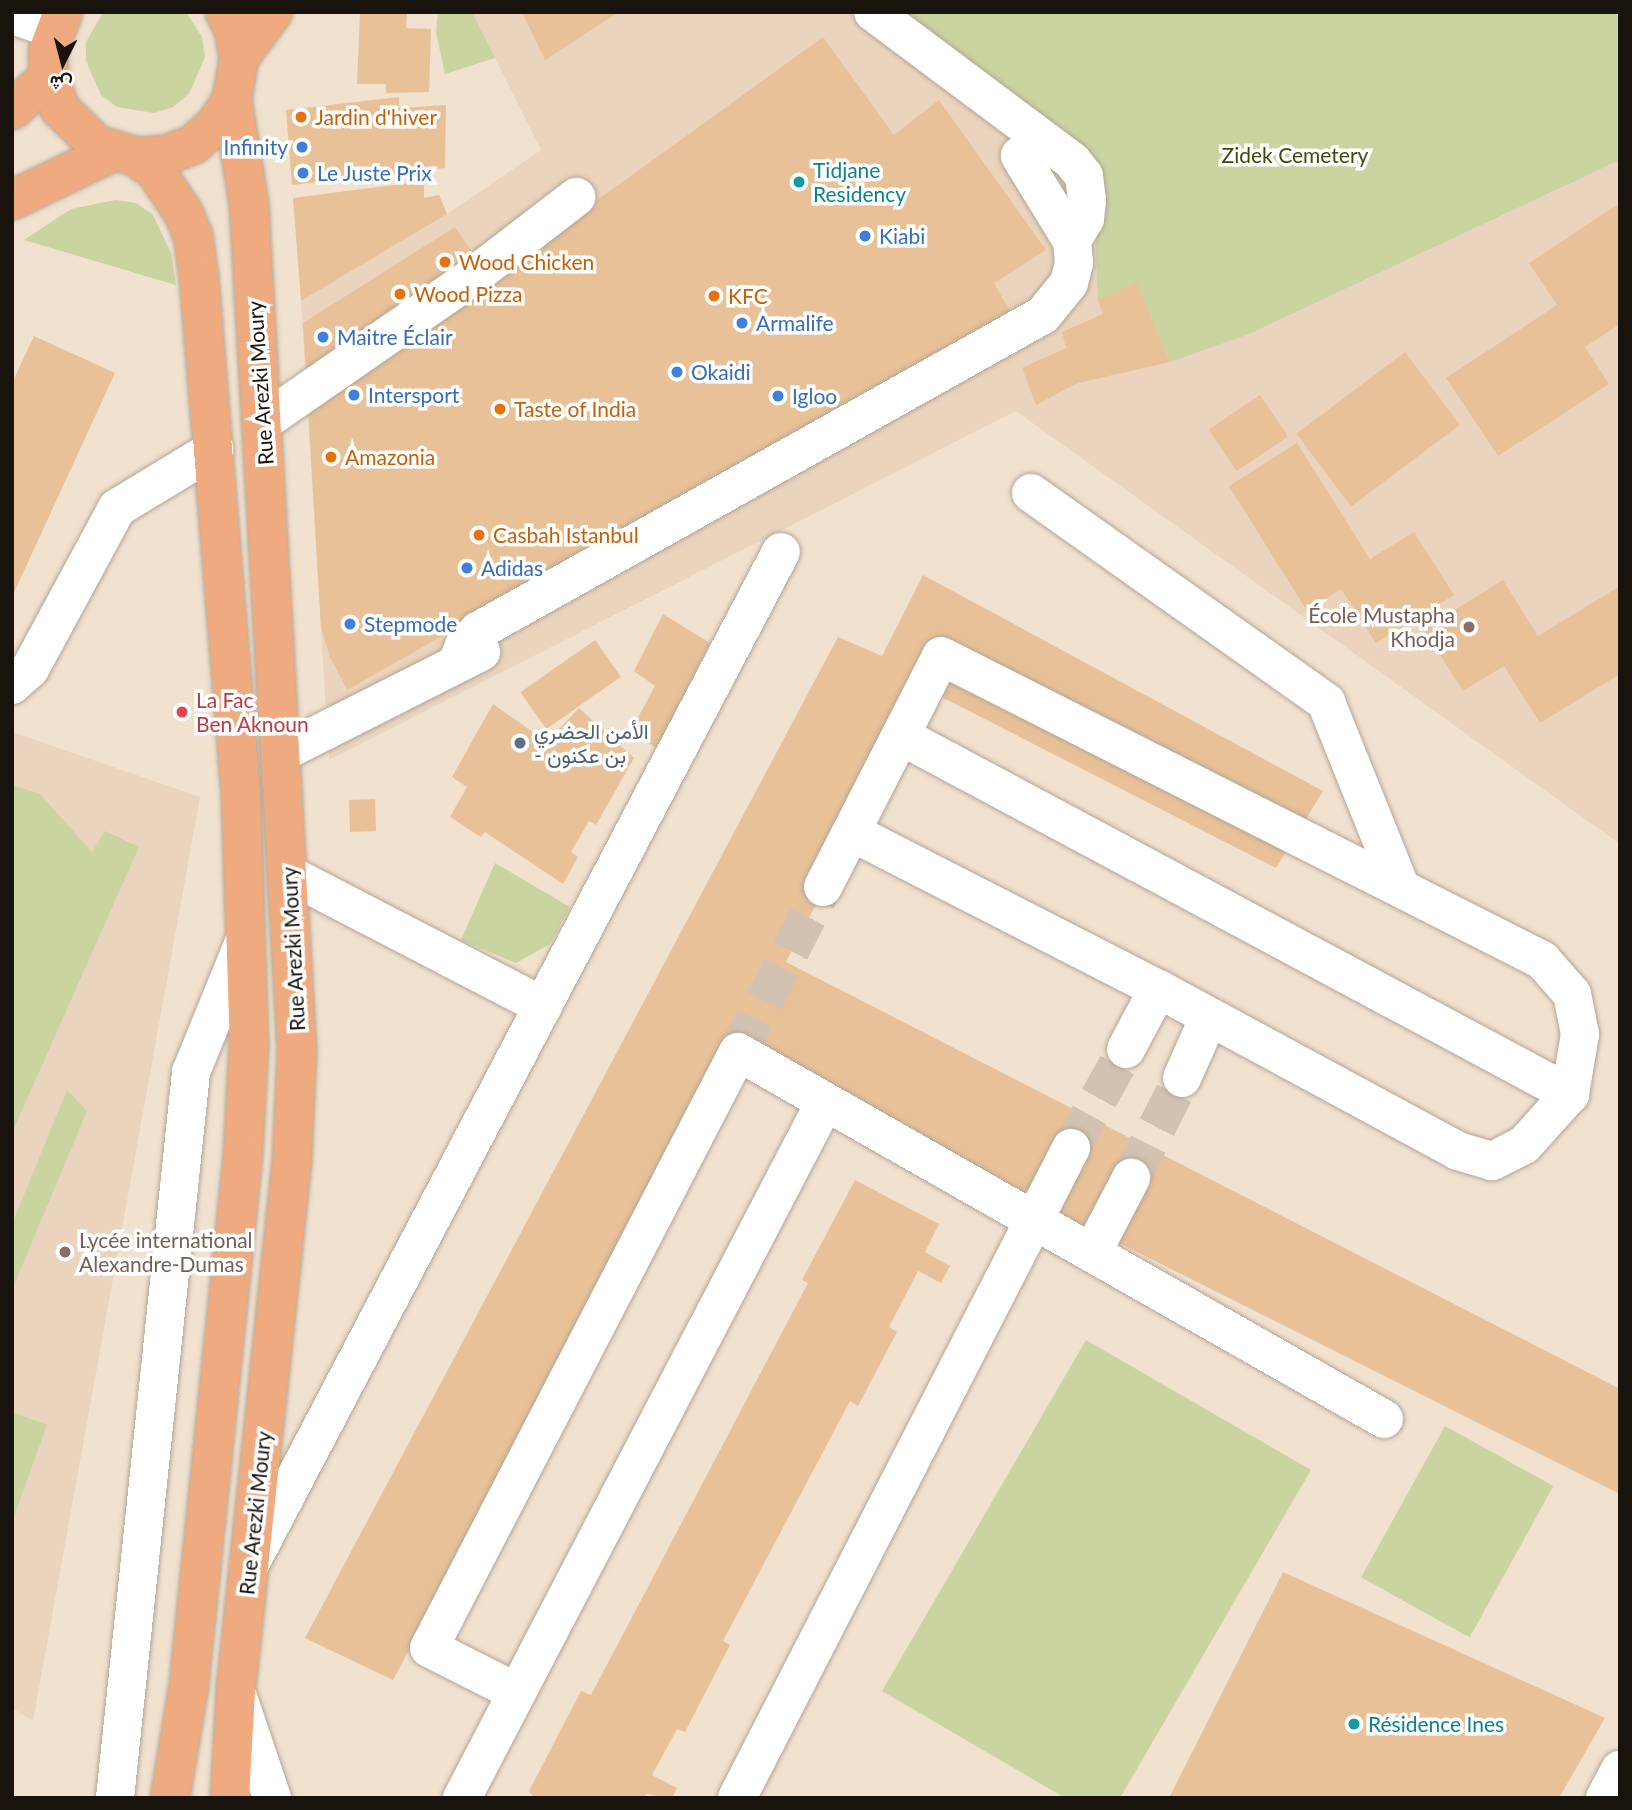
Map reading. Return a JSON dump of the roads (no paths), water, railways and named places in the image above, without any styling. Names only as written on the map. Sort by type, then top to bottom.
[{"type":"main road","points":[[12,200],[125,155],[166,155],[194,144],[216,124],[232,99],[239,58],[234,29],[225,12]]},
{"type":"main road","points":[[239,58],[273,12]]},
{"type":"main road","points":[[58,21],[49,77],[70,123],[125,155],[170,189],[193,235],[214,449],[241,796],[249,1044],[243,1155],[189,1685],[170,1798]]},
{"type":"main road","points":[[12,110],[49,77]]},
{"type":"main road","name":"Rue Arezki Moury","points":[[230,1798],[236,1689],[296,1105],[290,875],[263,422],[249,204],[232,99]]},
{"type":"street","points":[[873,12],[1072,161],[1084,176],[1087,200],[1085,219],[1072,241]]},
{"type":"street","points":[[12,15],[58,21]]},
{"type":"street","points":[[457,663],[478,631],[1043,315],[1069,284],[1074,263],[1072,241],[1020,156]]},
{"type":"street","points":[[263,422],[471,278],[576,197]]},
{"type":"street","points":[[12,685],[30,668],[117,508],[214,449]]},
{"type":"street","points":[[1031,493],[1325,702],[1401,888]]},
{"type":"street","points":[[249,1566],[781,552]]},
{"type":"street","points":[[283,752],[580,603]]},
{"type":"street","points":[[823,887],[903,737],[941,656],[1542,960],[1572,994],[1580,1034],[1570,1094],[1524,1145],[1492,1161],[1458,1151],[1158,989],[853,833]]},
{"type":"street","points":[[903,737],[1570,1094]]},
{"type":"street","points":[[290,875],[543,1006]]},
{"type":"street","points":[[115,1798],[191,1072],[245,940]]},
{"type":"street","points":[[1126,1049],[1158,989]]},
{"type":"street","points":[[1182,1079],[1209,1017]]},
{"type":"street","points":[[516,1692],[429,1648],[738,1052],[1384,1419]]},
{"type":"street","points":[[462,1798],[825,1102]]},
{"type":"street","points":[[737,1798],[1036,1222],[1071,1149]]},
{"type":"street","points":[[1092,1253],[1131,1178]]},
{"type":"street","points":[[236,1689],[272,1798]]},
{"type":"street","points":[[1605,1798],[1620,1770]]},
{"type":"tunnel","points":[[738,1052],[823,887]]},
{"type":"tunnel","points":[[1071,1148],[1126,1049]]},
{"type":"tunnel","points":[[1131,1178],[1182,1078]]},
{"type":"place","name":"Jardin d'hiver","points":[[301,117]]},
{"type":"place","name":"Infinity","points":[[302,147]]},
{"type":"place","name":"Le Juste Prix","points":[[303,173]]},
{"type":"place","name":"Tidjane Residency","points":[[799,182]]},
{"type":"place","name":"Kiabi","points":[[865,236]]},
{"type":"place","name":"Wood Chicken","points":[[445,262]]},
{"type":"place","name":"Wood Pizza","points":[[400,294]]},
{"type":"place","name":"KFC","points":[[714,296]]},
{"type":"place","name":"Armalife","points":[[742,323]]},
{"type":"place","name":"Maitre Éclair","points":[[323,337]]},
{"type":"place","name":"Okaidi","points":[[677,372]]},
{"type":"place","name":"Intersport","points":[[354,395]]},
{"type":"place","name":"Igloo","points":[[778,396]]},
{"type":"place","name":"Taste of India","points":[[500,409]]},
{"type":"place","name":"Amazonia","points":[[331,457]]},
{"type":"place","name":"Casbah Istanbul","points":[[479,535]]},
{"type":"place","name":"Adidas","points":[[467,568]]},
{"type":"place","name":"Stepmode","points":[[350,624]]},
{"type":"place","name":"École Mustapha Khodja","points":[[1469,627]]},
{"type":"place","name":"La Fac Ben Aknoun","points":[[182,712]]},
{"type":"place","name":"الأمن الحضري - بن عكنون","points":[[520,743]]},
{"type":"place","name":"Lycée international Alexandre-Dumas","points":[[65,1252]]},
{"type":"place","name":"Résidence Ines","points":[[1354,1724]]},
{"type":"park label","name":"Zidek Cemetery","points":[[1295,155]]}]
